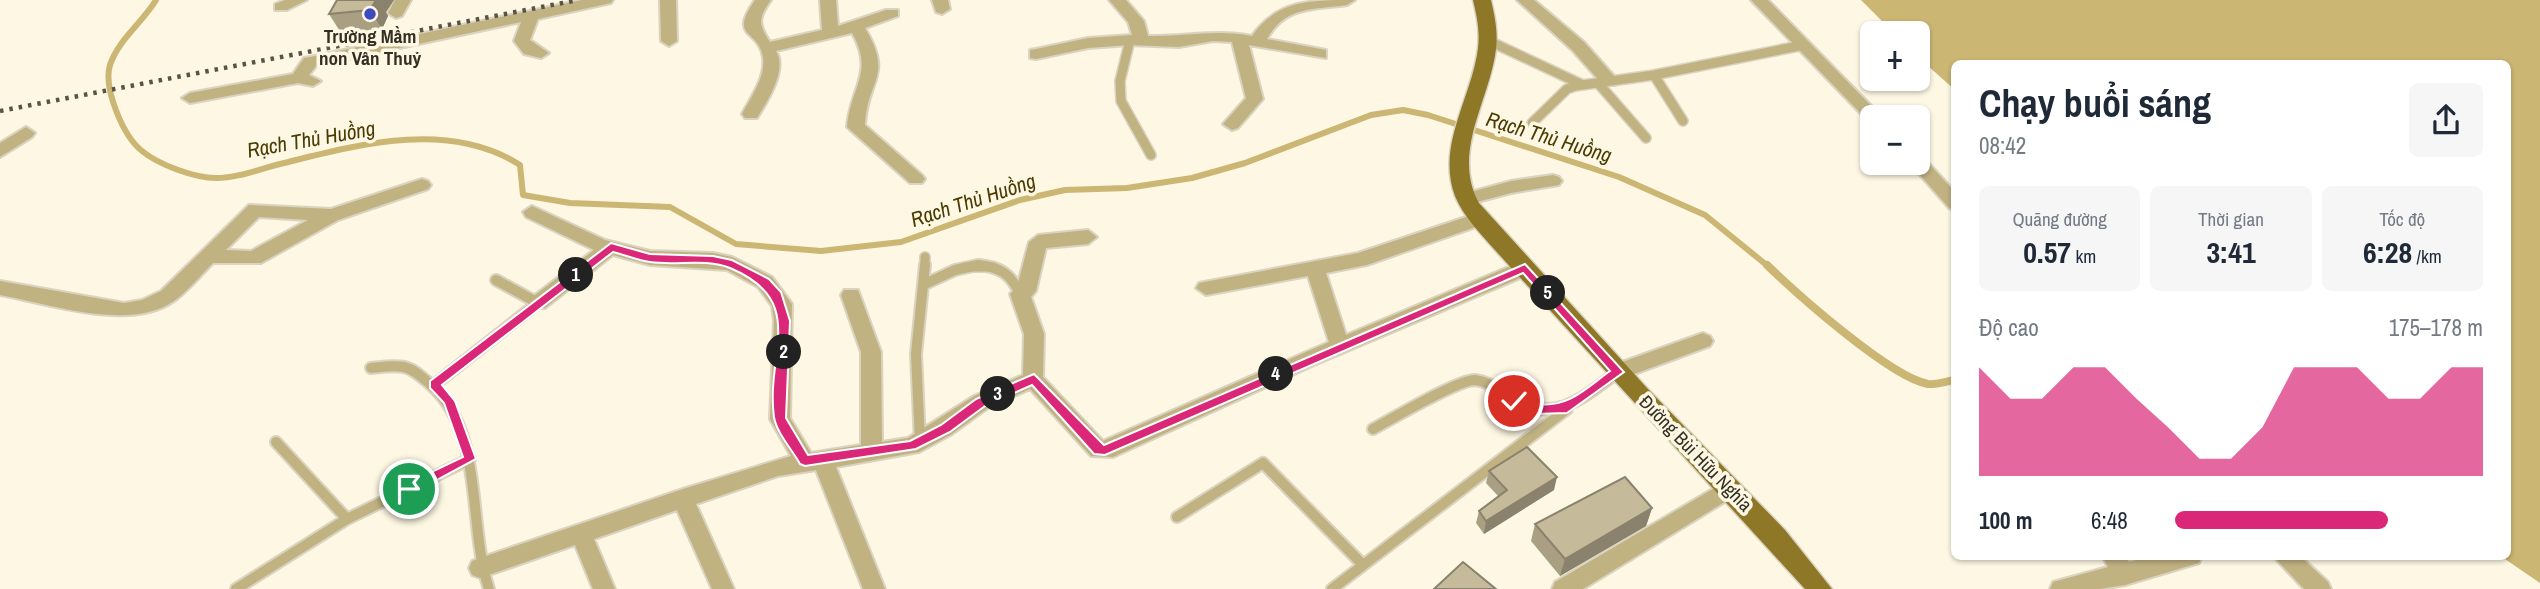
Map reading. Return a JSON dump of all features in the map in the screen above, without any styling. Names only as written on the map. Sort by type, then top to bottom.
[{"type":"main road","points":[[1482,0],[1489,21],[1489,41]]},
{"type":"main road","name":"Đường Bùi Hữu Nghĩa","points":[[1489,41],[1460,148],[1461,185],[1466,199],[1618,372],[1728,489],[1790,550],[1820,589]]},
{"type":"street","points":[[281,7],[299,0]]},
{"type":"street","points":[[190,98],[305,79],[310,62],[605,0]]},
{"type":"street","points":[[668,0],[669,41]]},
{"type":"street","points":[[751,114],[769,78],[771,56],[751,26],[752,16],[763,0]]},
{"type":"street","points":[[828,0],[830,32]]},
{"type":"street","points":[[1117,0],[1136,21],[1135,40]]},
{"type":"street","points":[[1248,41],[1283,10],[1347,0]]},
{"type":"street","points":[[1525,0],[1578,46],[1604,82]]},
{"type":"street","points":[[1759,0],[1862,105]]},
{"type":"street","points":[[767,48],[856,27],[864,20],[892,13]]},
{"type":"street","points":[[532,15],[523,41],[530,50],[541,53]]},
{"type":"street","points":[[856,27],[868,44],[874,65],[856,127],[916,179]]},
{"type":"street","points":[[1036,54],[1088,43],[1135,40],[1179,42],[1213,36],[1320,54]]},
{"type":"street","points":[[1232,124],[1255,99],[1248,41]]},
{"type":"street","points":[[0,151],[26,133]]},
{"type":"street","points":[[1929,175],[1951,199]]},
{"type":"street","points":[[1466,199],[1511,187],[1553,181]]},
{"type":"street","points":[[209,256],[258,257],[332,215],[422,185]]},
{"type":"street","points":[[0,288],[124,310],[146,307],[168,296],[255,210],[332,215]]},
{"type":"street","points":[[532,212],[611,247],[650,258],[713,260],[732,264],[765,282],[777,295],[784,321],[780,419],[813,459],[874,589]]},
{"type":"street","points":[[1206,288],[1360,260],[1481,218]]},
{"type":"street","points":[[1088,237],[1038,242],[1026,291],[1020,294],[1034,334],[1034,379],[1098,450],[1105,450],[1525,268]]},
{"type":"street","points":[[538,303],[611,247]]},
{"type":"street","points":[[1314,269],[1340,346]]},
{"type":"street","points":[[851,295],[871,352],[872,453]]},
{"type":"street","points":[[1618,372],[1703,341]]},
{"type":"street","points":[[480,568],[683,498],[813,459],[872,453],[920,442],[981,402],[1034,379]]},
{"type":"street","points":[[1563,589],[1728,489]]},
{"type":"street","points":[[683,498],[723,589]]},
{"type":"street","points":[[581,533],[604,589]]},
{"type":"street","points":[[2061,589],[2119,566],[2162,560]]},
{"type":"street","points":[[2288,560],[2320,589]]},
{"type":"lane","points":[[1135,40],[1118,84],[1120,97],[1131,122],[1145,137],[1151,155]]},
{"type":"lane","points":[[1489,41],[1583,85]]},
{"type":"lane","points":[[1532,123],[1567,89],[1654,75],[1804,45]]},
{"type":"lane","points":[[1654,75],[1683,121]]},
{"type":"lane","points":[[1604,82],[1646,138]]},
{"type":"lane","points":[[920,442],[916,354],[925,284],[925,257]]},
{"type":"lane","points":[[925,284],[947,271],[990,266],[1007,273],[1020,294]]},
{"type":"lane","points":[[434,385],[538,303],[496,280]]},
{"type":"lane","points":[[371,368],[406,367],[434,385],[449,401],[470,459],[480,568],[489,589]]},
{"type":"lane","points":[[1332,589],[1618,372]]},
{"type":"lane","points":[[1373,429],[1467,381],[1477,379],[1534,409],[1567,409]]},
{"type":"lane","points":[[276,442],[348,519]]},
{"type":"lane","points":[[236,589],[348,519],[470,459]]},
{"type":"lane","points":[[1177,517],[1263,463],[1363,565]]},
{"type":"shaded area","points":[[1861,0],[2540,0],[2540,583],[2506,560],[2511,560],[2511,60],[1951,60],[1951,86],[1930,68],[1930,21],[1882,21]]},
{"type":"building","points":[[337,0],[376,0],[370,10],[329,14]]},
{"type":"building","points":[[1527,447],[1557,477],[1486,521],[1479,511],[1507,490],[1489,471]]},
{"type":"building","points":[[1625,477],[1652,508],[1565,559],[1535,524]]},
{"type":"building","points":[[1463,562],[1496,589],[1434,589]]},
{"type":"waterway","name":"Rạch Thủ Huồng","points":[[156,0],[114,56],[109,75],[112,98],[128,134],[142,151],[167,166],[207,177],[233,176],[373,143],[404,140],[464,143],[493,151],[520,165],[523,195],[570,203],[670,207],[736,244],[821,251],[901,242],[1020,200],[1065,190],[1127,188],[1192,178],[1245,163],[1371,115],[1403,110],[1428,115],[1619,177],[1705,215],[1769,267]]},
{"type":"waterway","name":"Rạch Thủ Huồng","points":[[1767,265],[1844,333],[1891,367],[1928,384],[1951,381]]},
{"type":"railway","points":[[0,111],[578,0]]},
{"type":"place","name":"Trường Mầm non Vân Thuỷ","points":[[370,14]]},
{"type":"route","points":[[409,489],[470,459],[449,401],[434,385],[611,247],[650,258],[713,260],[732,264],[765,282],[777,295],[782,304],[784,321],[780,419],[805,461],[912,446],[945,428],[981,402],[1034,379],[1098,450],[1113,448],[1307,360],[1525,268],[1618,372],[1567,409],[1534,409],[1514,401]]}]
